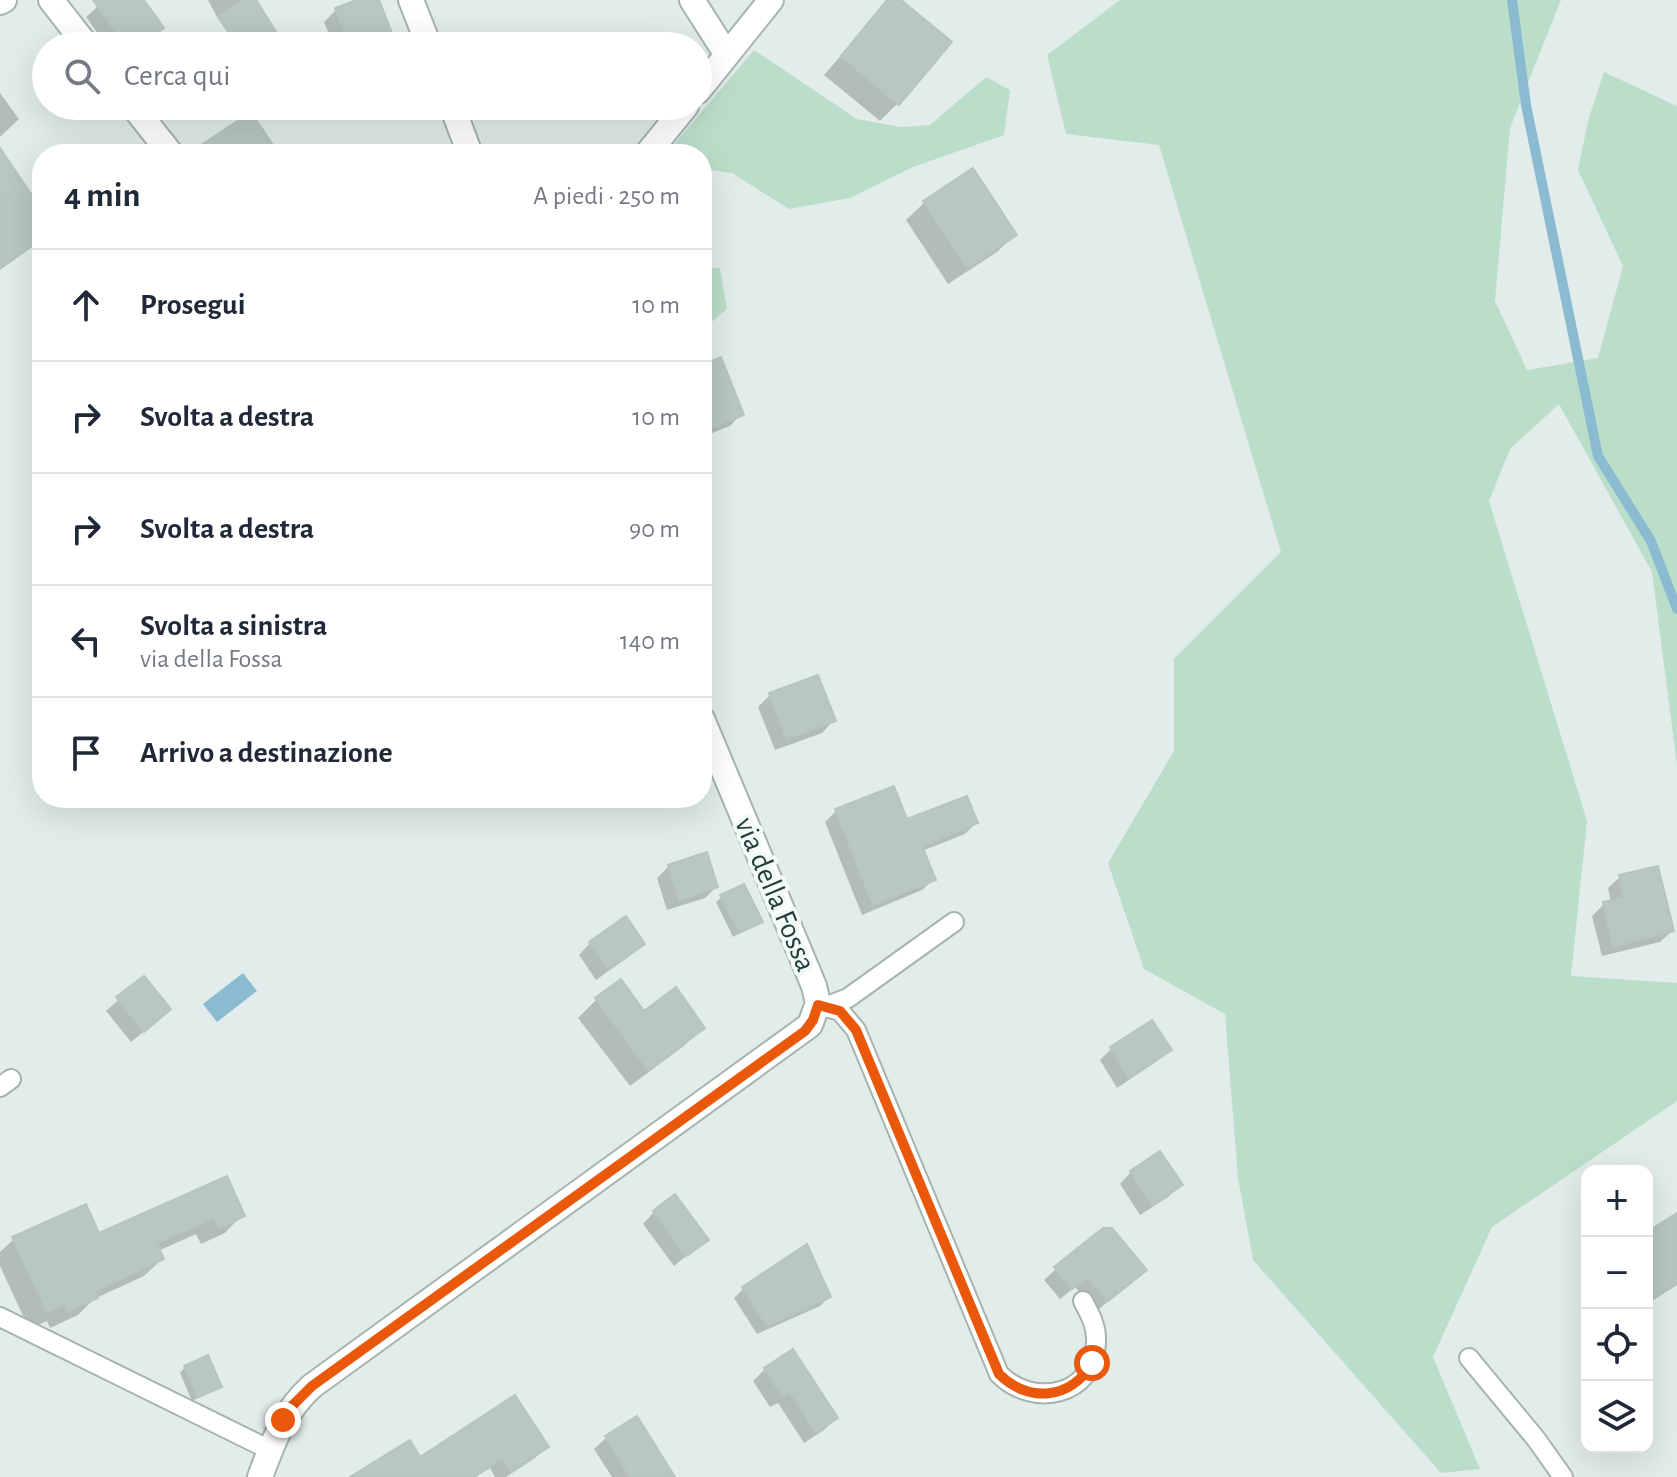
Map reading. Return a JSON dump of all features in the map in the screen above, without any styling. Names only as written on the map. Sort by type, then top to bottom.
[{"type":"street","points":[[51,0],[76,32]]},
{"type":"street","points":[[411,0],[424,32]]},
{"type":"street","points":[[692,0],[727,55]]},
{"type":"street","points":[[712,74],[771,0]]},
{"type":"street","points":[[144,120],[163,144]]},
{"type":"street","points":[[457,120],[466,144]]},
{"type":"street","points":[[655,144],[675,120]]},
{"type":"street","name":"via della Fossa","points":[[260,1477],[291,1407],[312,1386],[805,1031],[813,1020],[821,1006],[814,986],[712,743]]},
{"type":"lane","points":[[821,1006],[848,998],[954,922]]},
{"type":"lane","points":[[821,1006],[840,1011],[856,1030],[999,1374],[1017,1389],[1035,1394],[1053,1393],[1078,1381],[1092,1363],[1096,1343],[1096,1330],[1083,1301]]},
{"type":"lane","points":[[0,1317],[270,1450]]},
{"type":"lane","points":[[1469,1358],[1563,1477]]},
{"type":"green space","points":[[1120,0],[1561,0],[1510,128],[1495,301],[1527,370],[1598,358],[1623,266],[1578,170],[1588,121],[1604,72],[1677,106],[1677,765],[1652,572],[1559,404],[1510,449],[1489,501],[1587,821],[1571,976],[1677,983],[1677,1101],[1492,1227],[1433,1357],[1480,1469],[1441,1473],[1253,1260],[1238,1178],[1225,1014],[1144,969],[1108,863],[1174,751],[1174,659],[1281,552],[1159,145],[1066,134],[1047,55]]},
{"type":"green space","points":[[754,50],[857,119],[901,127],[930,125],[986,77],[1010,90],[1004,135],[913,167],[850,198],[789,209],[732,173],[712,170],[712,144],[674,144],[695,120],[712,120],[712,100]]},
{"type":"green space","points":[[712,268],[720,268],[727,309],[712,322]]},
{"type":"water","points":[[243,973],[257,991],[217,1022],[203,1004]]},
{"type":"building","points":[[93,0],[144,0],[164,28],[158,32],[116,32]]},
{"type":"building","points":[[244,0],[256,0],[276,32],[228,32],[218,17]]},
{"type":"building","points":[[357,0],[379,0],[392,32],[344,32],[335,8]]},
{"type":"building","points":[[887,0],[901,0],[952,42],[899,105],[841,56]]},
{"type":"building","points":[[239,120],[256,120],[272,144],[203,144]]},
{"type":"building","points":[[0,148],[32,195],[32,246],[0,267]]},
{"type":"building","points":[[973,168],[1017,235],[967,268],[923,201]]},
{"type":"building","points":[[721,357],[744,415],[712,427],[712,361]]},
{"type":"building","points":[[818,675],[836,721],[787,739],[769,693]]},
{"type":"building","points":[[894,786],[907,819],[967,796],[978,823],[922,846],[936,880],[873,905],[835,809]]},
{"type":"building","points":[[707,852],[718,887],[679,900],[668,865]]},
{"type":"building","points":[[1658,866],[1674,931],[1613,946],[1603,902],[1624,898],[1619,875]]},
{"type":"building","points":[[744,884],[763,922],[739,933],[720,895]]},
{"type":"building","points":[[626,916],[645,944],[609,969],[589,942]]},
{"type":"building","points":[[144,976],[171,1009],[144,1032],[116,997]]},
{"type":"building","points":[[621,979],[644,1011],[676,987],[705,1028],[648,1070],[595,998]]},
{"type":"building","points":[[1152,1020],[1172,1050],[1129,1078],[1110,1047]]},
{"type":"building","points":[[1160,1151],[1183,1185],[1152,1205],[1130,1171]]},
{"type":"building","points":[[227,1176],[245,1216],[219,1228],[214,1218],[157,1243],[164,1259],[95,1291],[98,1298],[68,1311],[65,1304],[47,1312],[12,1237],[86,1204],[99,1233]]},
{"type":"building","points":[[675,1194],[709,1240],[686,1256],[653,1211]]},
{"type":"building","points":[[1677,1213],[1677,1282],[1653,1297],[1653,1237],[1653,1228]]},
{"type":"building","points":[[1103,1228],[1112,1228],[1147,1270],[1108,1301],[1088,1277],[1072,1289],[1054,1267]]},
{"type":"building","points":[[807,1244],[831,1297],[767,1326],[742,1287]]},
{"type":"building","points":[[793,1349],[838,1418],[816,1432],[790,1392],[783,1397],[764,1368]]},
{"type":"building","points":[[208,1355],[222,1387],[198,1397],[184,1366]]},
{"type":"building","points":[[515,1395],[549,1447],[511,1471],[502,1458],[473,1477],[350,1477],[410,1440],[420,1457]]},
{"type":"building","points":[[637,1416],[675,1477],[630,1477],[605,1436]]},
{"type":"waterway","points":[[1512,0],[1526,105],[1598,456],[1651,541],[1677,609]]},
{"type":"route","points":[[283,1420],[301,1395],[312,1386],[805,1031],[818,1005],[840,1011],[856,1030],[999,1374],[1017,1389],[1035,1394],[1053,1393],[1078,1381],[1092,1363]]}]
